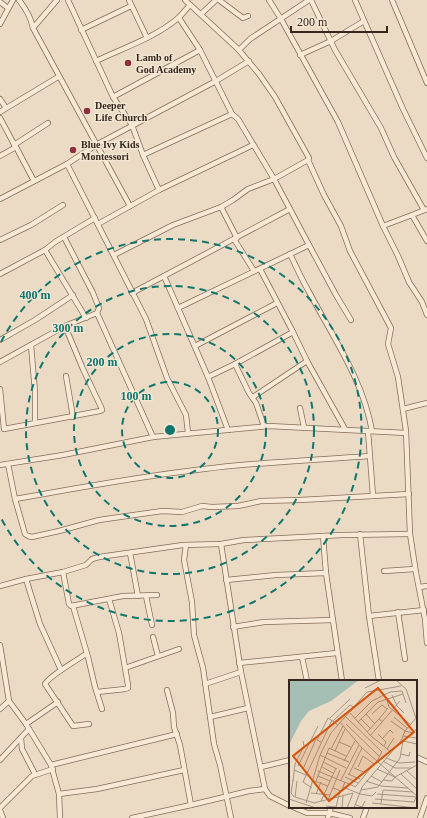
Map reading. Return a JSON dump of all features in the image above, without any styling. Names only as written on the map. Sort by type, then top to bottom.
[{"type":"street","points":[[0,24],[13,0]]},
{"type":"street","points":[[19,0],[27,10],[32,20],[33,28],[58,77],[130,206]]},
{"type":"street","points":[[33,28],[57,0]]},
{"type":"street","points":[[68,0],[113,97],[132,125],[143,155],[159,190]]},
{"type":"street","points":[[129,0],[147,38]]},
{"type":"street","points":[[185,0],[239,50],[249,61],[275,97],[308,155],[308,160],[324,195],[341,226],[350,251],[391,328],[388,344],[397,372],[403,409],[406,433],[410,534],[415,569],[424,610],[427,643]]},
{"type":"street","points":[[201,14],[216,0]]},
{"type":"street","points":[[219,0],[242,18],[248,16]]},
{"type":"street","points":[[269,0],[338,122],[383,226],[409,282],[422,302],[427,315]]},
{"type":"street","points":[[239,50],[250,39],[310,0],[331,41],[381,128],[394,157],[426,210],[383,226]]},
{"type":"street","points":[[355,0],[409,123],[427,158]]},
{"type":"street","points":[[392,0],[427,83]]},
{"type":"street","points":[[0,2],[8,8]]},
{"type":"street","points":[[96,61],[147,38],[166,27],[179,18],[190,5]]},
{"type":"street","points":[[81,30],[131,6]]},
{"type":"street","points":[[179,18],[200,50],[232,114],[238,119],[274,179],[309,246],[351,320]]},
{"type":"street","points":[[300,55],[331,41],[364,21]]},
{"type":"street","points":[[113,97],[200,50]]},
{"type":"street","points":[[0,199],[67,164],[96,145],[216,81],[249,61]]},
{"type":"street","points":[[0,112],[58,77]]},
{"type":"street","points":[[0,99],[6,108]]},
{"type":"street","points":[[143,155],[232,114]]},
{"type":"street","points":[[0,118],[34,181]]},
{"type":"street","points":[[0,156],[48,123]]},
{"type":"street","points":[[98,224],[159,190],[254,145]]},
{"type":"street","points":[[114,255],[172,225],[221,207],[248,189],[274,179],[308,160]]},
{"type":"street","points":[[67,164],[146,319],[167,378],[186,415],[188,433]]},
{"type":"street","points":[[0,240],[27,227],[63,204]]},
{"type":"street","points":[[221,207],[254,271]]},
{"type":"street","points":[[132,293],[290,209]]},
{"type":"street","points":[[412,215],[427,241]]},
{"type":"street","points":[[0,274],[45,250],[95,218]]},
{"type":"street","points":[[64,237],[93,293],[99,308],[97,313],[153,437]]},
{"type":"street","points":[[178,308],[309,246]]},
{"type":"street","points":[[45,250],[74,295],[86,318]]},
{"type":"street","points":[[290,254],[307,289],[335,338],[356,380],[367,407],[370,431],[373,496]]},
{"type":"street","points":[[260,269],[307,361],[345,429]]},
{"type":"street","points":[[164,276],[208,377],[228,430]]},
{"type":"street","points":[[0,340],[74,295]]},
{"type":"street","points":[[195,346],[277,302]]},
{"type":"street","points":[[0,362],[66,326],[97,313]]},
{"type":"street","points":[[0,390],[4,429],[97,413],[102,410],[83,369],[66,326]]},
{"type":"street","points":[[208,377],[293,332]]},
{"type":"street","points":[[31,345],[35,392],[35,423]]},
{"type":"street","points":[[253,397],[307,361]]},
{"type":"street","points":[[235,364],[249,393],[258,406],[264,426]]},
{"type":"street","points":[[66,376],[73,417]]},
{"type":"street","points":[[403,409],[427,403]]},
{"type":"street","points":[[300,408],[304,428]]},
{"type":"street","points":[[0,465],[63,455],[153,437],[264,426],[406,433]]},
{"type":"street","points":[[16,499],[125,479],[204,469],[268,462],[370,456]]},
{"type":"street","points":[[8,464],[25,534],[32,537],[99,520],[162,511],[182,512],[202,506],[238,506],[261,501],[409,494]]},
{"type":"street","points":[[0,586],[63,572],[86,565],[92,559],[99,557],[186,545],[221,544],[244,540],[360,534],[410,534]]},
{"type":"street","points":[[360,534],[369,616],[379,680]]},
{"type":"street","points":[[323,536],[332,620],[342,680]]},
{"type":"street","points":[[221,544],[239,663],[265,789],[270,796],[289,806]]},
{"type":"street","points":[[186,545],[184,560],[192,602],[194,635],[203,668],[214,744],[231,818]]},
{"type":"street","points":[[130,553],[138,596]]},
{"type":"street","points":[[384,571],[415,569]]},
{"type":"street","points":[[63,572],[69,604],[73,606],[102,709]]},
{"type":"street","points":[[226,580],[276,575],[326,573]]},
{"type":"street","points":[[26,579],[40,624],[61,670]]},
{"type":"street","points":[[419,587],[427,586]]},
{"type":"street","points":[[73,606],[123,596],[156,595]]},
{"type":"street","points":[[146,596],[152,625]]},
{"type":"street","points":[[97,692],[116,691],[128,688],[118,633],[109,599]]},
{"type":"street","points":[[369,616],[424,610]]},
{"type":"street","points":[[398,612],[405,659]]},
{"type":"street","points":[[233,627],[264,622],[332,620]]},
{"type":"street","points":[[153,637],[158,656]]},
{"type":"street","points":[[0,645],[9,701],[28,727],[52,767],[59,794],[60,818]]},
{"type":"street","points":[[125,668],[179,649]]},
{"type":"street","points":[[239,663],[337,653]]},
{"type":"street","points":[[87,655],[84,655],[61,670],[45,684],[73,726],[89,724]]},
{"type":"street","points":[[302,657],[306,680]]},
{"type":"street","points":[[205,684],[241,672]]},
{"type":"street","points":[[167,690],[180,745],[191,805]]},
{"type":"street","points":[[0,709],[9,701]]},
{"type":"street","points":[[0,760],[21,738],[28,727],[58,702]]},
{"type":"street","points":[[210,717],[248,708]]},
{"type":"street","points":[[3,818],[0,809],[35,774],[52,767],[177,734]]},
{"type":"street","points":[[21,738],[22,749],[35,774]]},
{"type":"street","points":[[417,757],[427,762]]},
{"type":"street","points":[[261,768],[289,760]]},
{"type":"street","points":[[59,794],[97,789],[184,770]]},
{"type":"street","points":[[132,818],[249,791],[265,789]]},
{"type":"street","points":[[420,818],[427,798]]},
{"type":"street","points":[[295,808],[307,813],[350,818]]},
{"type":"street","points":[[363,818],[367,808]]},
{"type":"place","name":"Lamb of God Academy","points":[[128,63]]},
{"type":"place","name":"Deeper Life Church","points":[[87,111]]},
{"type":"place","name":"Blue Ivy Kids Montessori","points":[[73,150]]}]
